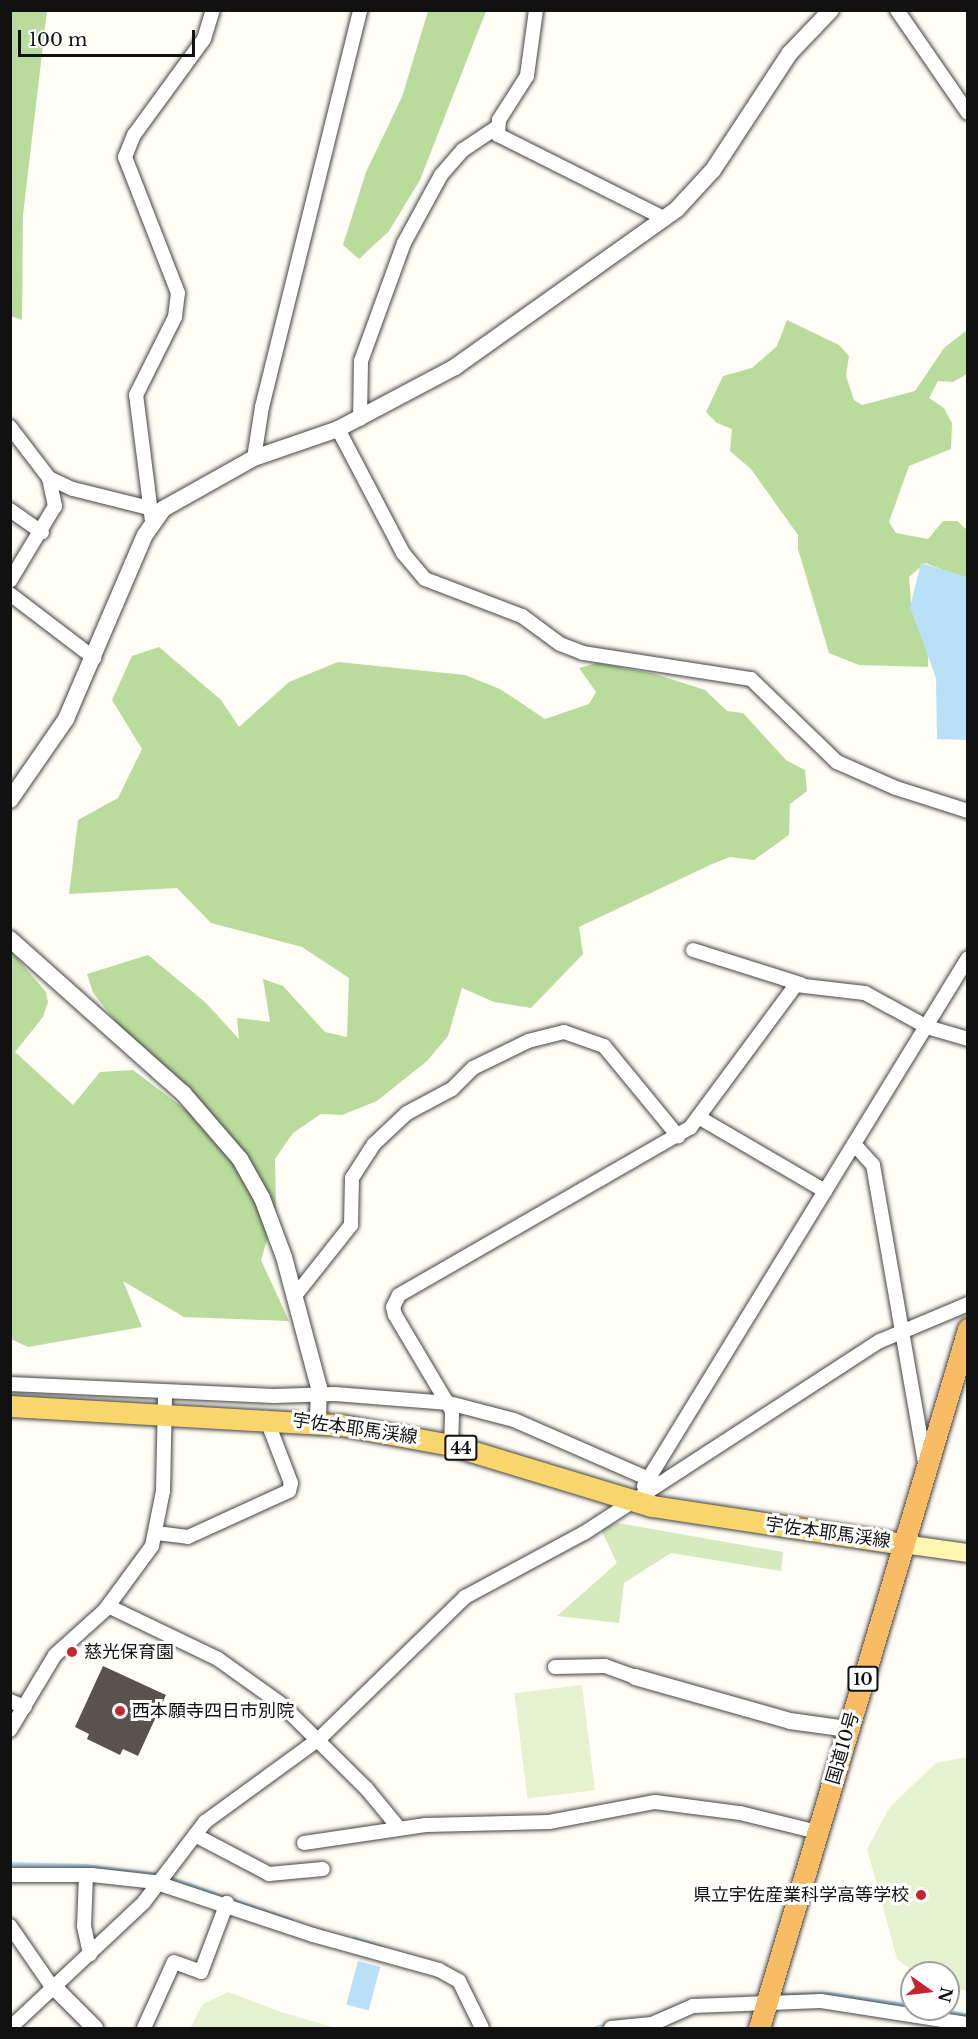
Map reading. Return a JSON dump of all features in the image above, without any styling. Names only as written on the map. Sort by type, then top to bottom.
[{"type":"highway","name":"国道10号","points":[[759,2028],[968,1329]]},
{"type":"main road","name":"宇佐本耶馬渓線","points":[[10,1406],[318,1422],[451,1445],[631,1501],[903,1544]]},
{"type":"main road","points":[[903,1544],[968,1552]]},
{"type":"street","points":[[10,800],[50,747],[94,658],[150,515],[136,395],[175,317],[178,293],[125,157],[134,135],[204,39],[213,10]]},
{"type":"street","points":[[254,458],[264,395],[360,10]]},
{"type":"street","points":[[360,419],[361,361],[404,243],[441,175],[463,150],[496,128],[527,76],[536,10]]},
{"type":"street","points":[[49,478],[73,489],[150,515],[254,458],[360,419],[482,349],[664,218],[701,186],[782,64],[831,10]]},
{"type":"street","points":[[897,10],[968,113]]},
{"type":"street","points":[[496,128],[501,140],[583,174],[664,218]]},
{"type":"street","points":[[10,427],[49,478],[55,506],[42,532],[10,581]]},
{"type":"street","points":[[338,429],[403,554],[425,579],[522,616],[560,644],[583,653],[751,679],[837,762],[896,788],[968,811]]},
{"type":"street","points":[[10,510],[42,532]]},
{"type":"street","points":[[10,594],[94,658]]},
{"type":"street","points":[[10,939],[132,1045],[228,1143],[274,1226],[320,1394],[318,1422]]},
{"type":"street","points":[[693,950],[801,984],[870,995],[927,1027],[968,1039]]},
{"type":"street","points":[[631,1501],[649,1479],[968,958]]},
{"type":"street","points":[[451,1445],[454,1426],[449,1403],[395,1315],[393,1307],[399,1295],[678,1136],[700,1118],[792,989],[801,984]]},
{"type":"street","points":[[294,1297],[351,1225],[352,1178],[374,1144],[407,1113],[452,1089],[473,1068],[528,1041],[564,1032],[604,1046],[678,1136]]},
{"type":"street","points":[[700,1118],[825,1191]]},
{"type":"street","points":[[854,1144],[873,1166],[926,1468]]},
{"type":"street","points":[[10,2028],[90,1954],[164,1879],[195,1835],[217,1812],[319,1739],[465,1597],[584,1533],[900,1330],[968,1304]]},
{"type":"street","name":"44","points":[[10,1384],[165,1392],[320,1394],[449,1403],[514,1419],[649,1479]]},
{"type":"street","points":[[10,1730],[55,1655],[108,1606],[144,1560],[156,1533],[165,1392]]},
{"type":"street","points":[[156,1533],[188,1537],[289,1491],[291,1483],[266,1418]]},
{"type":"street","points":[[108,1606],[231,1667],[319,1739],[399,1828]]},
{"type":"street","points":[[555,1667],[605,1666],[635,1677],[790,1721],[848,1729]]},
{"type":"street","points":[[10,1701],[25,1707]]},
{"type":"street","points":[[304,1843],[399,1828],[549,1822],[655,1802],[740,1813],[818,1832]]},
{"type":"street","points":[[195,1835],[269,1874],[323,1869]]},
{"type":"street","points":[[10,1875],[86,1875],[164,1879],[313,1935],[452,1975],[482,2028]]},
{"type":"street","points":[[86,1875],[84,1926],[90,1954]]},
{"type":"street","points":[[144,2028],[174,1962],[201,1972],[227,1903]]},
{"type":"street","points":[[10,1926],[54,1988],[95,2028]]},
{"type":"street","points":[[611,2028],[652,2024],[693,2006],[833,2002],[968,2024]]},
{"type":"green space","points":[[10,11],[47,11],[23,215],[22,320],[10,316]]},
{"type":"green space","points":[[428,11],[486,11],[420,180],[389,231],[359,259],[343,245],[366,172],[402,97]]},
{"type":"green space","points":[[787,320],[839,345],[849,356],[846,376],[854,400],[862,405],[915,391],[944,348],[967,330],[967,374],[953,382],[938,381],[929,398],[944,408],[952,423],[951,449],[909,466],[889,522],[896,533],[928,539],[943,521],[957,521],[967,530],[967,579],[925,563],[909,577],[911,603],[928,649],[928,667],[859,665],[829,653],[798,549],[798,535],[751,469],[730,451],[732,429],[717,423],[706,412],[723,376],[752,368],[777,346]]},
{"type":"green space","points":[[159,647],[221,700],[239,727],[289,682],[338,662],[465,675],[500,689],[545,719],[589,704],[596,692],[579,668],[598,663],[655,674],[705,690],[727,711],[743,713],[786,760],[805,770],[807,791],[790,804],[789,835],[754,860],[730,857],[579,927],[583,954],[531,1008],[494,1002],[462,988],[448,1036],[427,1061],[377,1101],[342,1115],[321,1114],[293,1133],[275,1159],[276,1209],[261,1260],[289,1321],[184,1317],[123,1281],[142,1327],[28,1347],[11,1339],[10,950],[46,992],[48,1002],[43,1017],[15,1052],[73,1105],[100,1072],[133,1070],[190,1113],[93,993],[87,974],[148,955],[206,1003],[239,1039],[237,1018],[270,1022],[263,979],[283,986],[325,1032],[347,1037],[349,978],[302,947],[211,923],[177,888],[69,894],[78,820],[118,798],[142,749],[112,700],[132,656]]},
{"type":"green space","points":[[618,1523],[783,1552],[781,1571],[671,1553],[624,1583],[619,1623],[557,1616],[617,1563],[601,1530]]},
{"type":"green space","points":[[582,1685],[595,1790],[527,1798],[515,1693]]},
{"type":"green space","name":"県立宇佐産業科学高等学校","points":[[968,1757],[967,1991],[960,1990],[960,1961],[900,1961],[897,1959],[867,1849],[890,1807],[936,1763]]},
{"type":"green space","points":[[228,1992],[281,2012],[336,2028],[190,2028],[203,2004]]},
{"type":"water","points":[[921,563],[967,577],[967,740],[937,739],[936,678],[910,607]]},
{"type":"water","points":[[358,1961],[380,1967],[369,2010],[346,2004]]},
{"type":"building","name":"西本願寺四日市別院","points":[[103,1666],[166,1695],[138,1756],[123,1749],[120,1755],[87,1739],[89,1734],[75,1727]]},
{"type":"waterway","points":[[10,1864],[84,1866],[159,1875]]},
{"type":"waterway","points":[[166,1877],[292,1921]]},
{"type":"waterway","points":[[354,1939],[384,1948]]},
{"type":"waterway","points":[[782,1995],[830,1994],[900,2004]]},
{"type":"waterway","points":[[659,2014],[691,2001]]},
{"type":"waterway","points":[[960,2014],[968,2016]]},
{"type":"waterway","points":[[596,2028],[617,2021]]},
{"type":"place","name":"慈光保育園","points":[[72,1652]]},
{"type":"place","name":"西本願寺四日市別院","points":[[120,1711]]},
{"type":"place","name":"県立宇佐産業科学高等学校","points":[[921,1895]]}]
